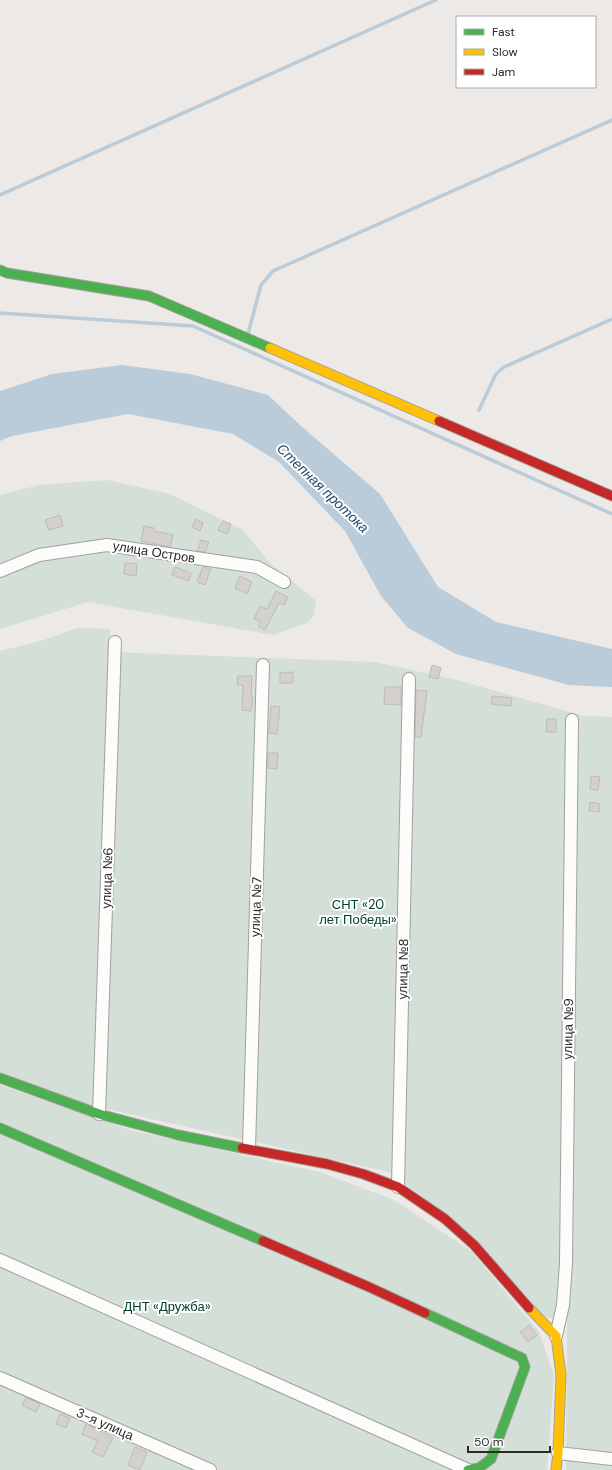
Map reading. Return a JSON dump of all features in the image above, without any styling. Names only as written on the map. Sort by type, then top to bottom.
[{"type":"street","points":[[0,270],[149,296],[612,496]]},
{"type":"street","name":"улица Остров","points":[[0,571],[38,555],[107,545],[257,567],[284,582]]},
{"type":"street","name":"улица №6","points":[[99,1114],[115,642]]},
{"type":"street","name":"улица №7","points":[[249,1148],[263,665]]},
{"type":"street","name":"улица №8","points":[[398,1187],[409,679]]},
{"type":"street","name":"улица №9","points":[[556,1336],[563,1305],[566,1263],[572,720]]},
{"type":"street","points":[[0,1078],[99,1114],[178,1134],[249,1148],[363,1174],[398,1187],[428,1206],[474,1245],[537,1318],[556,1336],[561,1375],[556,1470]]},
{"type":"street","points":[[0,1128],[369,1287],[522,1358],[525,1367],[491,1459],[479,1468],[468,1470],[0,1260]]},
{"type":"street","name":"3-я улица","points":[[0,1378],[210,1470]]},
{"type":"street","points":[[558,1453],[612,1459]]},
{"type":"green space","points":[[107,480],[170,494],[243,530],[270,563],[316,601],[314,615],[307,623],[273,635],[88,602],[0,629],[0,495],[39,485]]},
{"type":"green space","name":"СНТ «20 лет Победы»","points":[[77,628],[110,629],[111,652],[375,662],[457,680],[584,716],[612,717],[612,1470],[566,1470],[567,1320],[544,1317],[430,1202],[389,1172],[71,1101],[0,1072],[0,651],[44,640]]},
{"type":"green space","name":"ДНТ «Дружба»","points":[[0,1085],[134,1131],[320,1172],[394,1200],[471,1251],[539,1332],[554,1375],[547,1470],[0,1470]]},
{"type":"water","name":"Степная протока","points":[[122,365],[190,374],[268,395],[301,426],[380,494],[438,587],[496,622],[612,649],[612,687],[569,685],[456,654],[408,628],[381,596],[345,531],[279,462],[233,434],[128,414],[12,436],[0,441],[0,391],[52,374]]},
{"type":"building","points":[[60,515],[63,526],[49,530],[45,520]]},
{"type":"building","points":[[196,519],[203,523],[200,531],[192,527]]},
{"type":"building","points":[[223,521],[231,524],[227,534],[218,530]]},
{"type":"building","points":[[144,526],[154,528],[154,531],[173,535],[170,547],[141,541]]},
{"type":"building","points":[[201,540],[209,542],[205,552],[197,551]]},
{"type":"building","points":[[125,563],[137,564],[136,576],[124,574]]},
{"type":"building","points":[[175,567],[191,573],[189,581],[172,575]]},
{"type":"building","points":[[203,567],[211,569],[205,585],[197,582]]},
{"type":"building","points":[[240,576],[252,582],[247,594],[235,588]]},
{"type":"building","points":[[276,591],[288,597],[284,605],[279,603],[265,630],[258,626],[261,622],[254,619],[260,606],[267,609]]},
{"type":"building","points":[[432,665],[441,668],[438,679],[429,677]]},
{"type":"building","points":[[293,672],[293,683],[280,683],[280,673]]},
{"type":"building","points":[[238,676],[252,676],[251,696],[253,696],[251,711],[242,710],[243,685],[237,685]]},
{"type":"building","points":[[385,687],[401,687],[401,705],[384,704]]},
{"type":"building","points":[[416,690],[427,691],[421,737],[415,737]]},
{"type":"building","points":[[492,696],[512,698],[511,706],[491,704]]},
{"type":"building","points":[[271,706],[280,707],[277,734],[269,733]]},
{"type":"building","points":[[547,719],[556,719],[556,732],[546,732]]},
{"type":"building","points":[[268,753],[278,753],[277,769],[268,768]]},
{"type":"building","points":[[591,776],[600,777],[598,790],[590,789]]},
{"type":"building","points":[[590,802],[600,804],[599,812],[589,811]]},
{"type":"building","points":[[529,1325],[537,1335],[528,1342],[520,1332]]},
{"type":"building","points":[[26,1397],[40,1404],[36,1412],[22,1405]]},
{"type":"building","points":[[60,1414],[70,1418],[66,1428],[56,1424]]},
{"type":"building","points":[[86,1424],[113,1438],[103,1457],[92,1452],[98,1441],[82,1434]]},
{"type":"building","points":[[135,1447],[147,1452],[140,1470],[128,1465]]},
{"type":"waterway","points":[[0,195],[436,0]]},
{"type":"waterway","points":[[248,334],[261,285],[273,271],[612,120]]},
{"type":"waterway","points":[[0,313],[193,326],[612,514]]},
{"type":"waterway","points":[[479,410],[496,374],[504,367],[612,319]]},
{"type":"traffic: fast","points":[[0,270],[7,273],[149,296],[270,348]]},
{"type":"traffic: fast","points":[[0,1078],[99,1114],[178,1135],[242,1148]]},
{"type":"traffic: fast","points":[[0,1128],[263,1241]]},
{"type":"traffic: fast","points":[[425,1313],[522,1358],[525,1367],[491,1459],[479,1468],[468,1470]]},
{"type":"traffic: slow","points":[[270,348],[439,421]]},
{"type":"traffic: slow","points":[[529,1308],[556,1336],[561,1375],[556,1470]]},
{"type":"traffic: jam","points":[[439,421],[612,496]]},
{"type":"traffic: jam","points":[[242,1148],[327,1164],[363,1174],[398,1187],[445,1219],[474,1245],[529,1308]]},
{"type":"traffic: jam","points":[[263,1241],[425,1313]]}]
